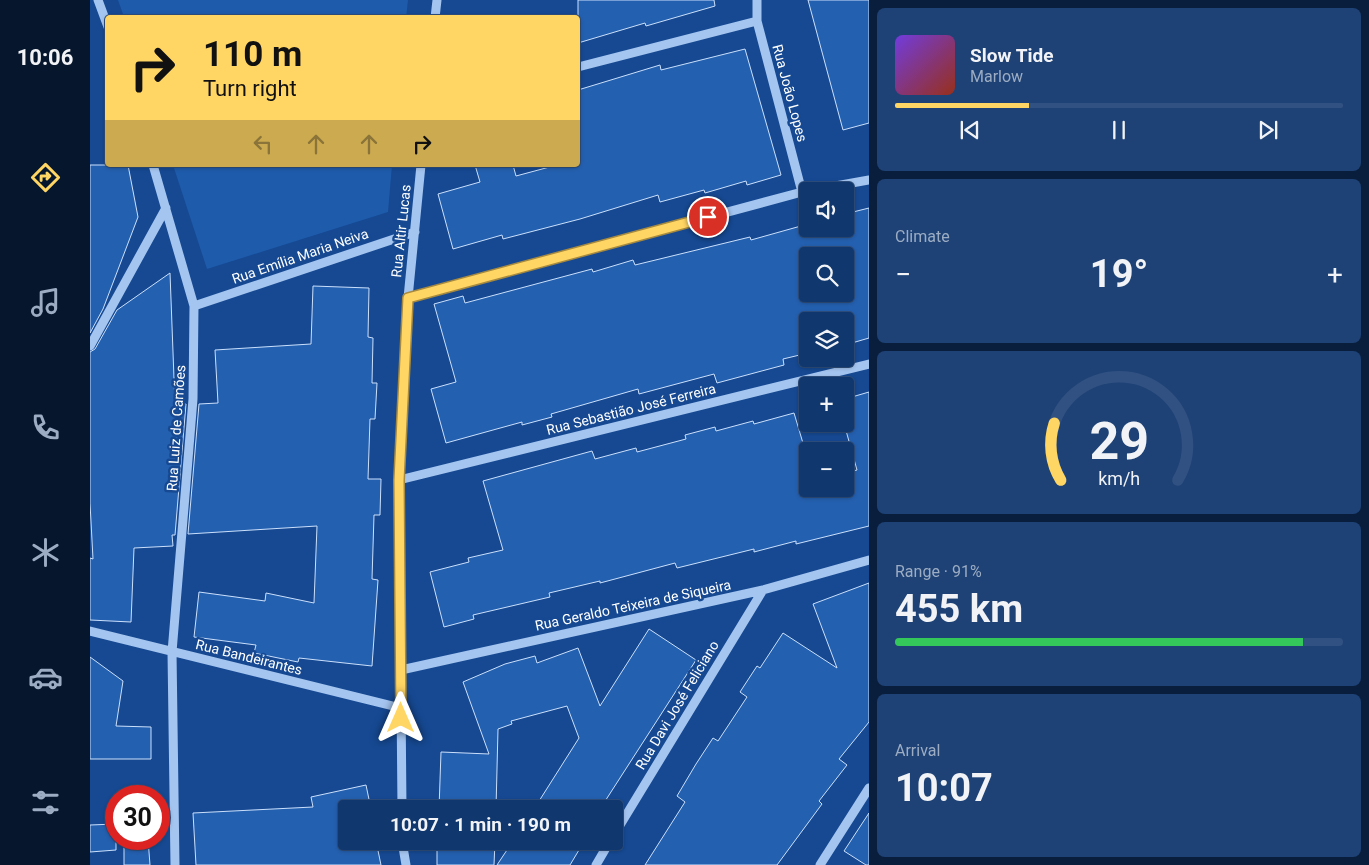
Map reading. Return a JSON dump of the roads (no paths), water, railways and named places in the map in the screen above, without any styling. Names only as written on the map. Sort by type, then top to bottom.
[{"type":"street","points":[[98,0],[105,19]]},
{"type":"street","points":[[435,15],[437,0]]},
{"type":"street","name":"Rua João Lopes","points":[[757,0],[756,21],[799,182]]},
{"type":"street","points":[[580,66],[756,21]]},
{"type":"street","name":"Rua Luiz de Camões","points":[[154,167],[194,306],[193,399],[172,652],[175,865]]},
{"type":"street","name":"Rua Altir Lucas","points":[[402,800],[399,480],[408,298],[421,167]]},
{"type":"street","points":[[854,183],[869,180]]},
{"type":"street","points":[[408,298],[799,193]]},
{"type":"street","points":[[90,346],[166,208]]},
{"type":"street","name":"Rua Emília Maria Neiva","points":[[194,306],[414,232]]},
{"type":"street","name":"Rua Sebastião José Ferreira","points":[[399,480],[869,364]]},
{"type":"street","name":"Rua Geraldo Teixeira de Siqueira","points":[[401,670],[763,590],[869,560]]},
{"type":"street","name":"Rua Davi José Feliciano","points":[[623,820],[763,590]]},
{"type":"street","name":"Rua Bandeirantes","points":[[90,631],[401,708]]},
{"type":"street","points":[[820,865],[869,788]]},
{"type":"street","points":[[404,850],[406,865]]},
{"type":"street","points":[[596,865],[605,850]]}]
